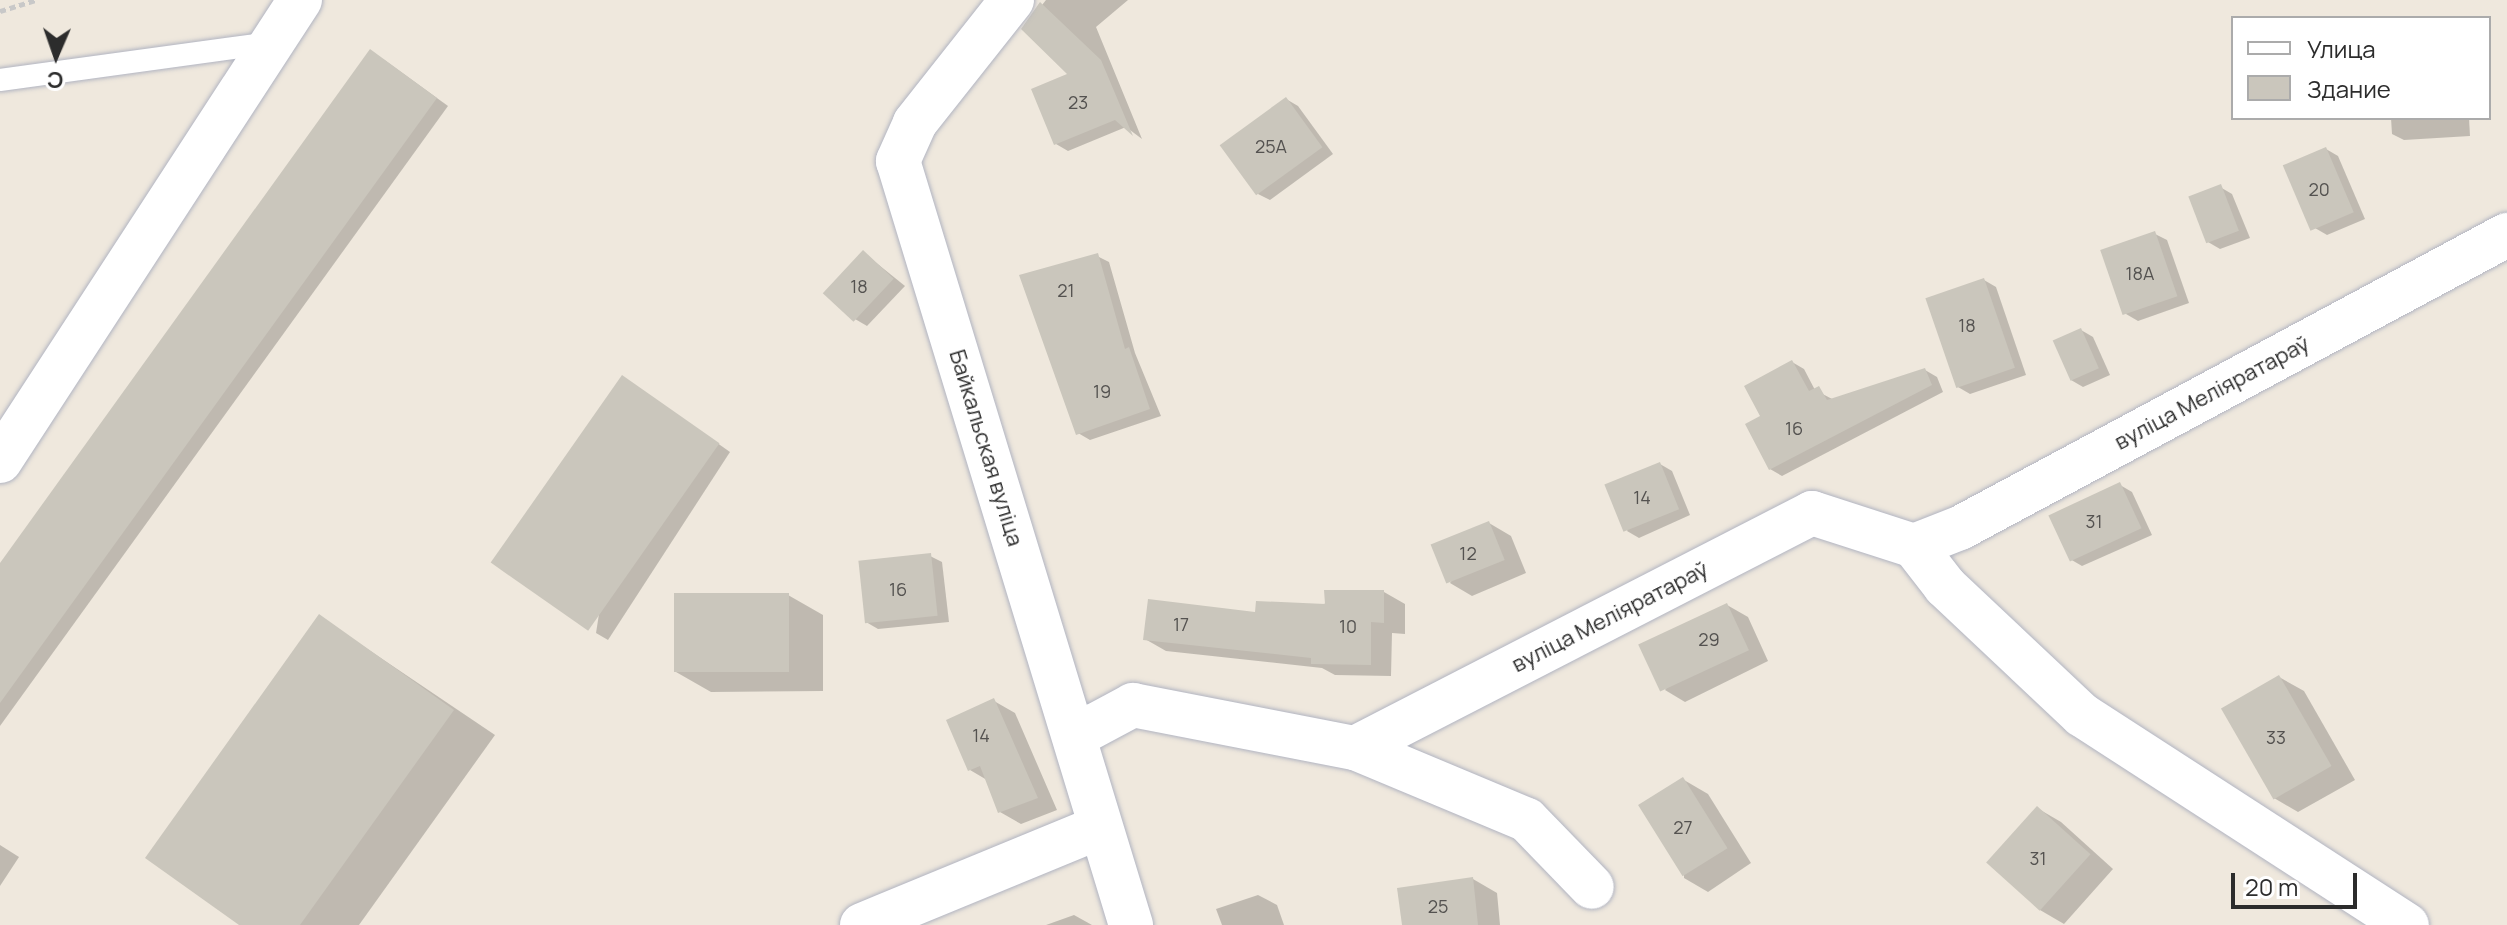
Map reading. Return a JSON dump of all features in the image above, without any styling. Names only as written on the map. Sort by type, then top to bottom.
[{"type":"street","points":[[0,461],[300,0]]},
{"type":"street","name":"Байкальская вуліца","points":[[1012,0],[915,123],[898,161],[1131,925]]},
{"type":"street","name":"вуліца Меліяратараў","points":[[1355,748],[1812,513],[1914,546],[1960,528],[2507,235]]},
{"type":"street","points":[[1914,546],[1945,586],[2082,715],[2407,925]]},
{"type":"street","points":[[1075,736],[1133,705],[1355,748],[1527,820],[1592,887]]},
{"type":"street","points":[[862,925],[1100,827]]},
{"type":"lane","points":[[0,80],[272,43]]},
{"type":"path","points":[[0,11],[35,0]]},
{"type":"building","points":[[1040,2],[1101,60],[1133,136],[1115,120],[1054,145],[1031,89],[1067,74],[1021,29]]},
{"type":"building","points":[[370,49],[437,98],[0,703],[0,563]]},
{"type":"building","points":[[1286,97],[1322,147],[1256,195],[1220,145]]},
{"type":"building","points":[[2326,147],[2354,212],[2310,231],[2283,165]]},
{"type":"building","points":[[2221,184],[2239,231],[2206,243],[2188,197]]},
{"type":"building","points":[[2155,231],[2177,296],[2123,315],[2100,250]]},
{"type":"building","points":[[863,250],[894,279],[853,322],[823,293]]},
{"type":"building","points":[[1098,253],[1125,349],[1129,347],[1150,409],[1076,435],[1019,275]]},
{"type":"building","points":[[1984,278],[2015,368],[1956,388],[1925,298]]},
{"type":"building","points":[[2081,328],[2099,368],[2071,381],[2053,341]]},
{"type":"building","points":[[1792,360],[1809,391],[1819,386],[1827,400],[1925,368],[1932,385],[1769,470],[1745,424],[1760,416],[1744,386]]},
{"type":"building","points":[[622,375],[719,443],[588,631],[491,563]]},
{"type":"building","points":[[1660,462],[1679,509],[1623,532],[1604,484]]},
{"type":"building","points":[[2120,482],[2142,528],[2070,562],[2048,515]]},
{"type":"building","points":[[1489,521],[1505,560],[1446,584],[1431,545]]},
{"type":"building","points":[[931,553],[938,616],[865,623],[858,561]]},
{"type":"building","points":[[1324,590],[1384,590],[1384,623],[1371,622],[1371,665],[1311,664],[1311,658],[1143,640],[1148,599],[1255,612],[1256,601],[1325,604]]},
{"type":"building","points":[[674,593],[789,593],[789,672],[674,672]]},
{"type":"building","points":[[1727,603],[1749,650],[1660,692],[1638,644]]},
{"type":"building","points":[[319,614],[454,710],[300,925],[239,925],[145,858]]},
{"type":"building","points":[[2279,675],[2332,766],[2273,799],[2221,708]]},
{"type":"building","points":[[994,698],[1038,798],[998,813],[980,766],[968,771],[946,720]]},
{"type":"building","points":[[1683,777],[1728,848],[1683,876],[1638,805]]},
{"type":"building","points":[[2037,806],[2091,854],[2040,911],[1986,862]]},
{"type":"building","points":[[1473,877],[1478,925],[1402,925],[1397,888]]}]
